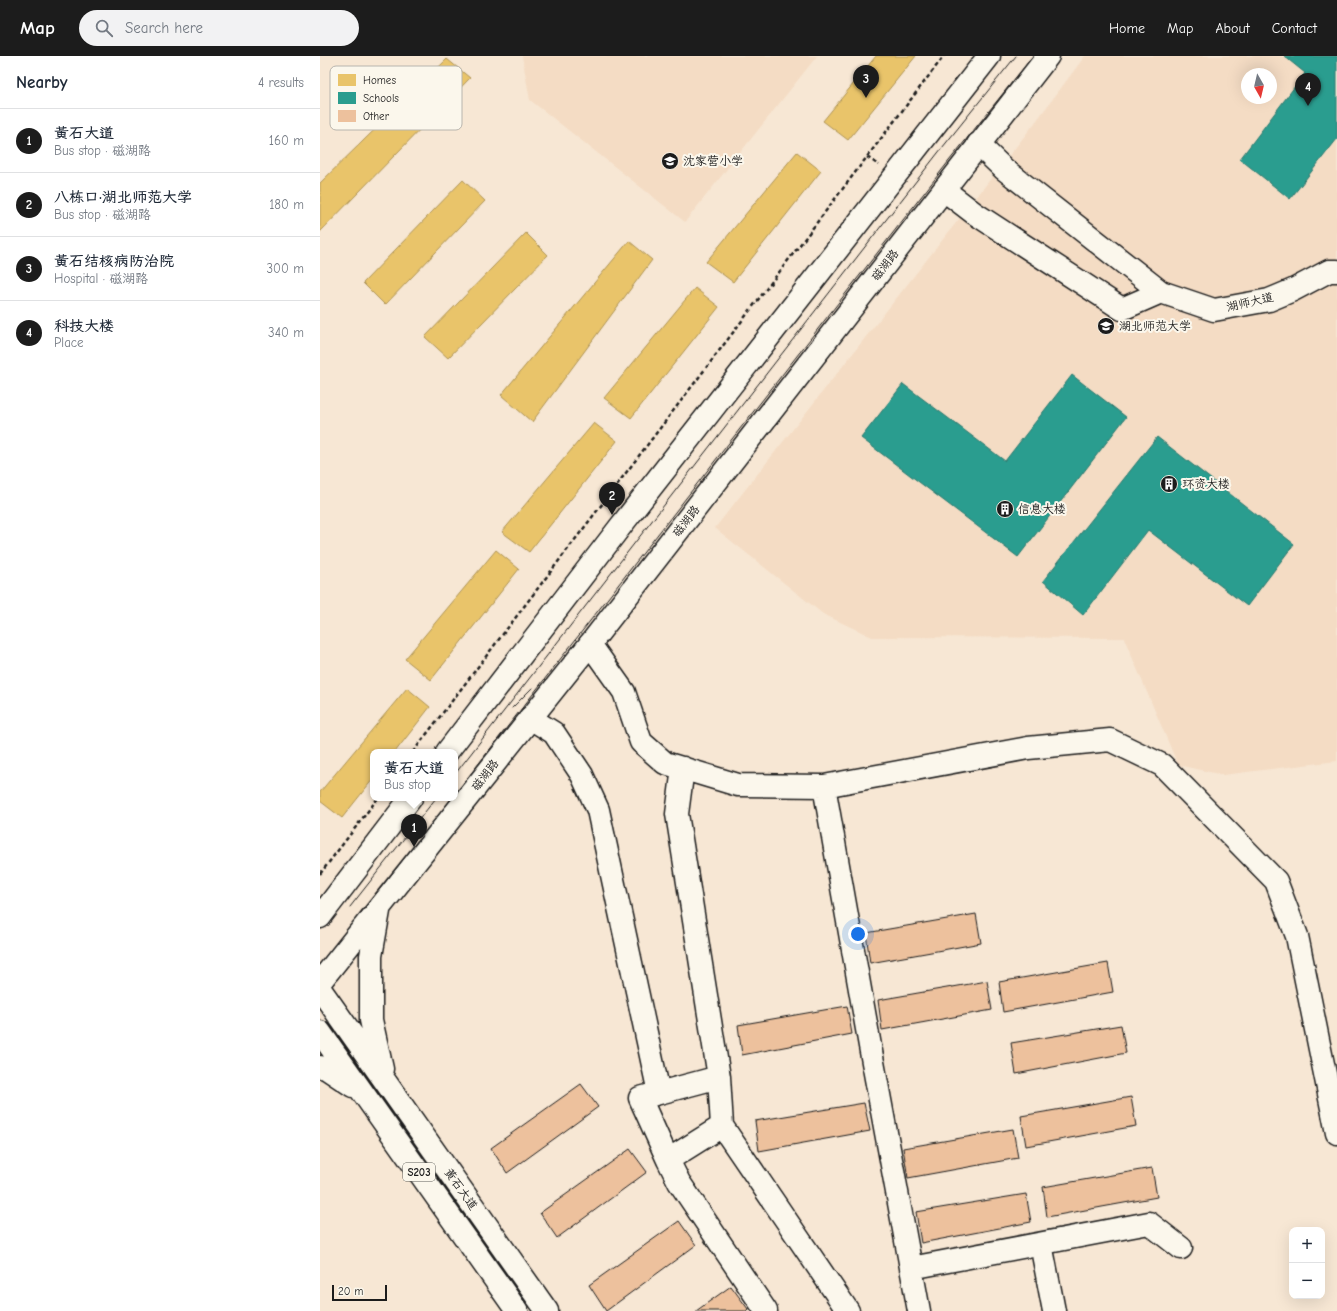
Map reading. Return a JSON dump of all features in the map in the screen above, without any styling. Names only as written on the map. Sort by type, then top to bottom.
[{"type":"street","points":[[449,749],[620,526],[990,56]]},
{"type":"street","name":"磁湖路","points":[[320,982],[590,644],[1048,56]]},
{"type":"street","name":"湖师大道","points":[[978,144],[1004,169],[1161,292],[1214,310],[1269,300],[1293,290],[1329,271],[1337,271]]},
{"type":"street","points":[[944,190],[974,213],[1122,309],[1161,292]]},
{"type":"street","points":[[590,644],[624,692],[641,742],[665,763],[738,785],[824,786],[1028,748],[1110,740],[1162,764],[1276,881],[1297,936],[1337,1133]]},
{"type":"street","points":[[530,718],[554,732],[582,775],[598,810],[659,1093]]},
{"type":"street","points":[[683,768],[677,814],[719,1077],[722,1126],[848,1311]]},
{"type":"street","points":[[824,786],[919,1311]]},
{"type":"street","points":[[320,917],[327,899],[409,801]]},
{"type":"street","points":[[379,908],[371,956],[371,1020],[384,1080]]},
{"type":"street","name":"黄石大道","points":[[320,989],[547,1311]]},
{"type":"street","name":"黄石大道","points":[[320,1032],[517,1311]]},
{"type":"street","points":[[320,1067],[326,1068],[363,1093]]},
{"type":"street","points":[[719,1077],[640,1098],[679,1182],[766,1311]]},
{"type":"street","points":[[668,1160],[722,1126]]},
{"type":"street","points":[[911,1268],[1149,1223],[1180,1248]]},
{"type":"street","points":[[1041,1244],[1054,1311]]},
{"type":"path","points":[[415,749],[944,56]]},
{"type":"path","points":[[320,874],[376,801]]},
{"type":"shaded area","name":"沈家营小学","points":[[522,56],[817,56],[685,222],[530,100]]},
{"type":"shaded area","name":"湖北师范大学","points":[[1085,56],[1337,56],[1337,761],[1223,775],[1178,765],[1124,638],[872,637],[823,614],[715,528],[1034,124]]},
{"type":"building: Homes","points":[[876,56],[916,56],[848,140],[823,121]]},
{"type":"building: Homes","points":[[447,59],[455,66],[440,66]]},
{"type":"building: Homes","points":[[462,71],[470,78],[462,86]]},
{"type":"building: Homes","points":[[374,130],[419,130],[320,232],[320,183]]},
{"type":"building: Homes","points":[[797,152],[821,171],[733,282],[706,262]]},
{"type":"building: Homes","points":[[463,180],[485,201],[385,305],[363,283]]},
{"type":"building: Homes","points":[[526,233],[548,255],[448,358],[425,337]]},
{"type":"building: Homes","points":[[629,241],[652,260],[532,422],[501,395]]},
{"type":"building: Homes","points":[[695,288],[719,307],[631,418],[604,398]]},
{"type":"building: Homes","points":[[594,423],[617,441],[529,552],[502,532]]},
{"type":"building: Homes","points":[[496,550],[519,569],[431,680],[405,659]]},
{"type":"building: Homes","points":[[407,688],[430,707],[397,749],[370,749],[370,783],[342,818],[320,801],[320,792]]},
{"type":"building: Schools","points":[[1284,56],[1337,56],[1337,139],[1290,199],[1240,159],[1305,73]]},
{"type":"building: Schools","name":"信息大楼","points":[[1072,375],[1126,417],[1018,557],[861,438],[903,384],[1005,461]]},
{"type":"building: Schools","name":"环资大楼","points":[[1157,437],[1294,544],[1247,606],[1148,530],[1083,615],[1043,581]]},
{"type":"building: Other","points":[[976,914],[981,943],[870,963],[866,933]]},
{"type":"building: Other","points":[[1108,963],[1113,992],[1003,1012],[999,982]]},
{"type":"building: Other","points":[[987,981],[992,1010],[882,1030],[878,1000]]},
{"type":"building: Other","points":[[847,1006],[852,1034],[742,1055],[738,1025]]},
{"type":"building: Other","points":[[1121,1025],[1126,1053],[1016,1074],[1011,1043]]},
{"type":"building: Other","points":[[581,1084],[598,1107],[507,1173],[491,1148]]},
{"type":"building: Other","points":[[1131,1097],[1136,1126],[1026,1146],[1021,1116]]},
{"type":"building: Other","points":[[864,1103],[870,1131],[759,1151],[755,1121]]},
{"type":"building: Other","points":[[1013,1129],[1018,1158],[908,1178],[903,1148]]},
{"type":"building: Other","points":[[630,1149],[647,1172],[557,1238],[540,1213]]},
{"type":"building: Other","points":[[1152,1168],[1157,1197],[1047,1217],[1043,1187]]},
{"type":"building: Other","points":[[1026,1194],[1031,1222],[921,1243],[916,1212]]},
{"type":"building: Other","points":[[679,1221],[696,1245],[606,1311],[589,1285]]},
{"type":"building: Other","points":[[731,1286],[748,1309],[746,1311],[696,1311]]},
{"type":"tram line","points":[[458,770],[938,153],[1016,56]]},
{"type":"tram line","points":[[458,790],[949,161],[1033,56]]},
{"type":"tram line","points":[[512,708],[532,688]]},
{"type":"tram line","points":[[350,907],[434,801]]},
{"type":"tram line","points":[[361,913],[450,801]]},
{"type":"place","name":"黄石结核病防治院","points":[[866,98]]},
{"type":"place","name":"科技大楼","points":[[1308,106]]},
{"type":"place","name":"沈家营小学","points":[[670,161]]},
{"type":"place","name":"湖北师范大学","points":[[1106,326]]},
{"type":"place","name":"环资大楼","points":[[1169,484]]},
{"type":"place","name":"信息大楼","points":[[1005,509]]},
{"type":"place","name":"八栋口·湖北师范大学","points":[[612,515]]},
{"type":"place","name":"黄石大道","points":[[414,847]]}]
